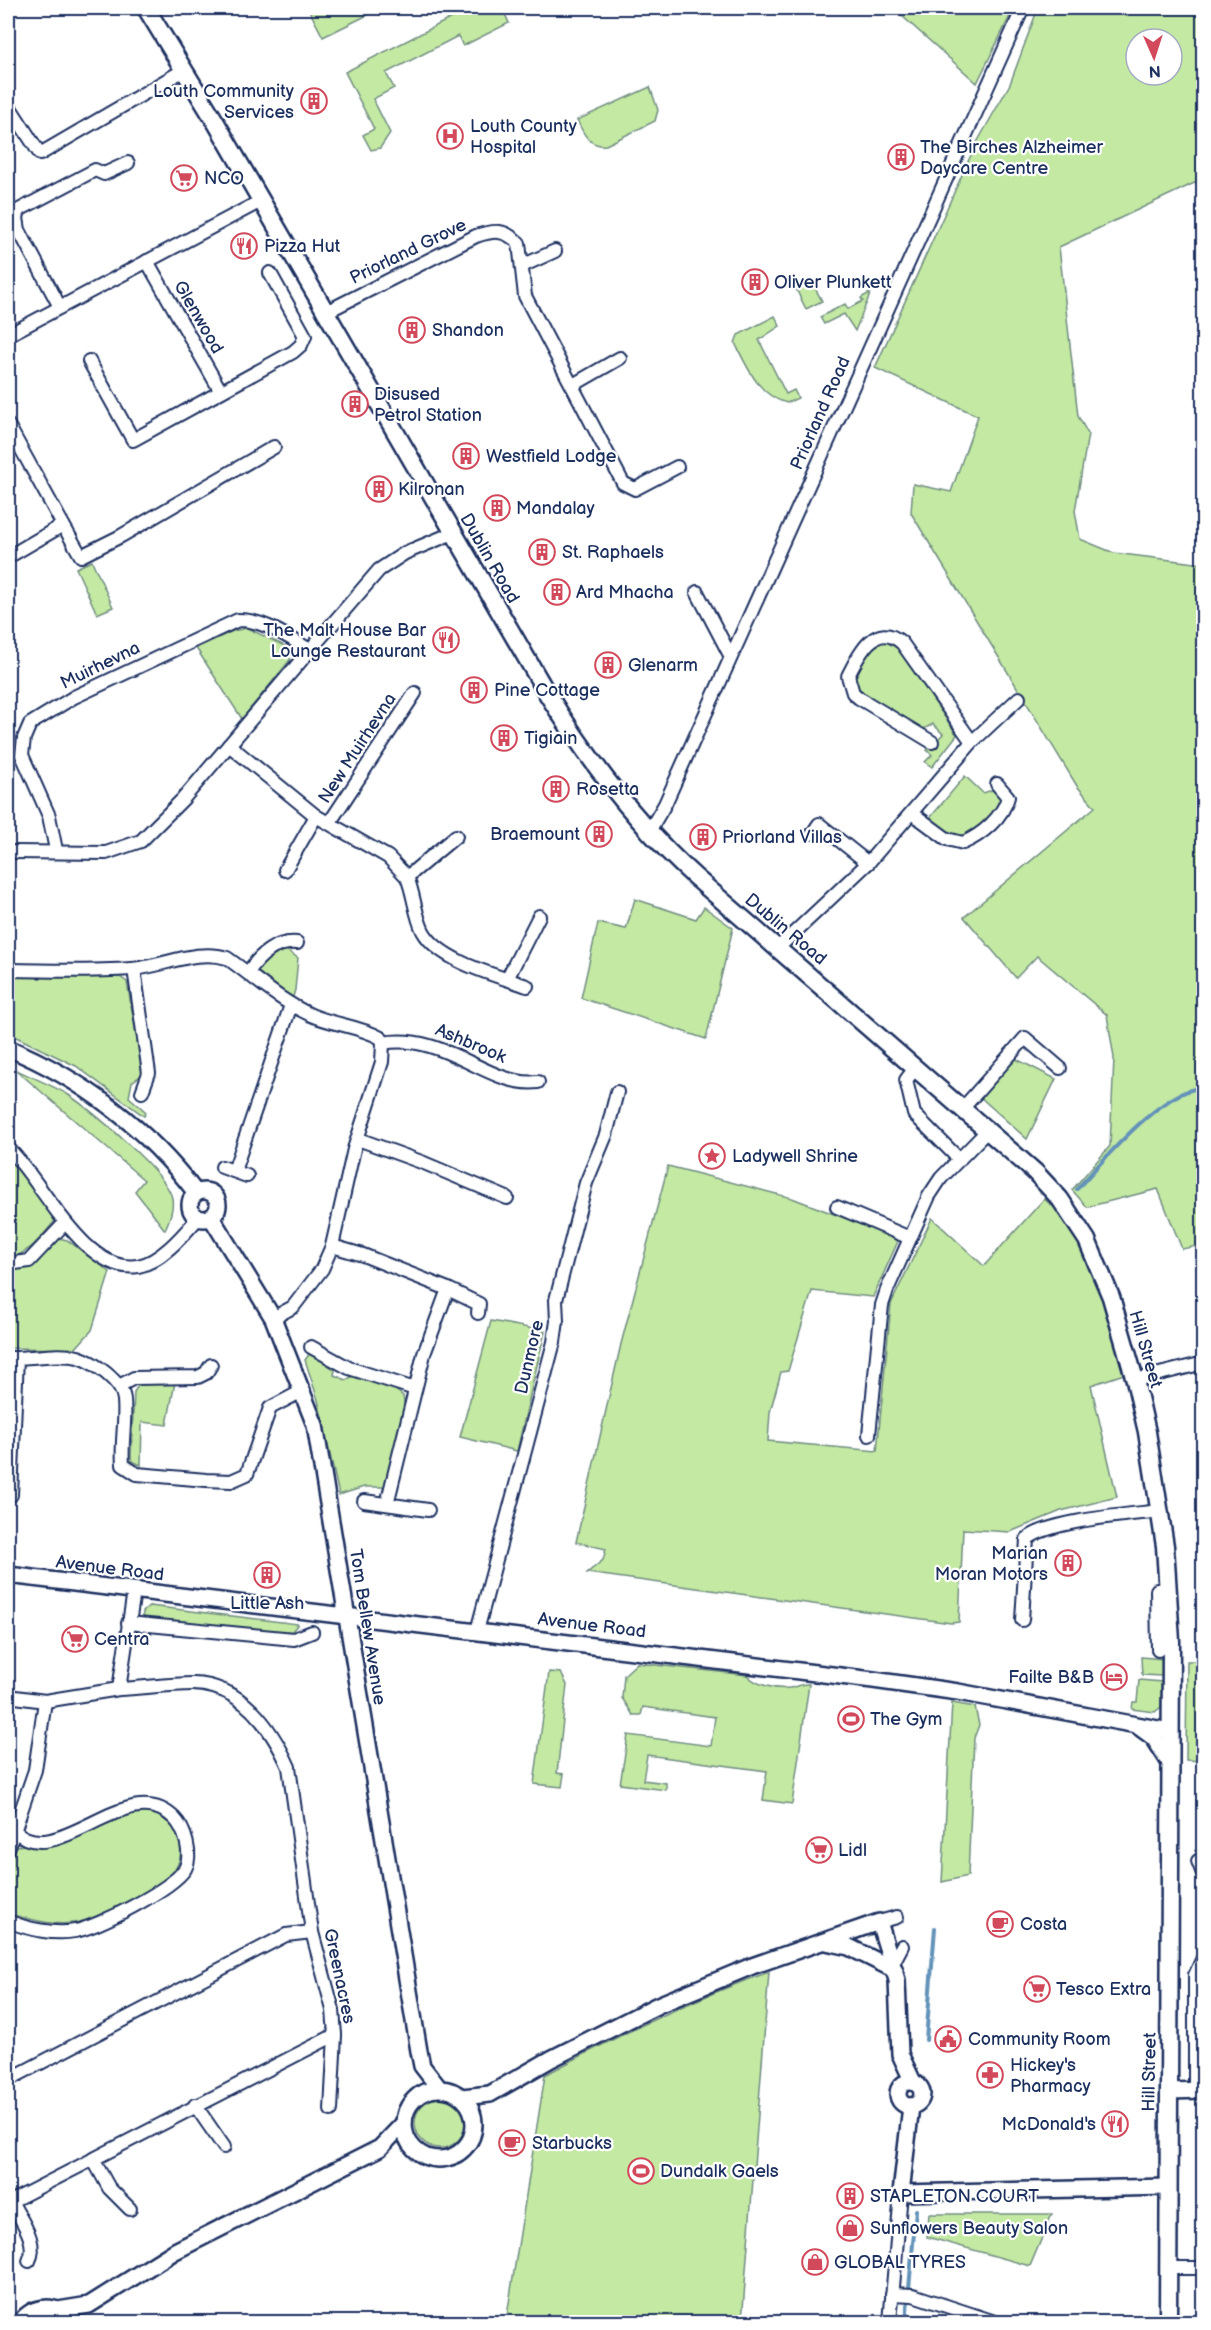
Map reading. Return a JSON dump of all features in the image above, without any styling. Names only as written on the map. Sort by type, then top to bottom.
[{"type":"main road","name":"Dublin Road","points":[[146,8],[553,702],[648,833],[842,1003]]},
{"type":"main road","name":"Hill Street","points":[[842,1003],[988,1130],[1056,1194],[1083,1233],[1100,1266],[1135,1380],[1160,1512],[1169,1589],[1172,1641],[1169,1731],[1172,1876],[1168,2322]]},
{"type":"street","name":"Priorland Road","points":[[648,833],[665,804],[729,656],[1023,8]]},
{"type":"street","points":[[8,110],[11,109],[40,154],[184,70]]},
{"type":"street","points":[[60,307],[19,230],[16,218],[19,210],[95,170],[104,174],[128,163]]},
{"type":"street","points":[[8,335],[261,201]]},
{"type":"street","name":"Priorland Grove","points":[[324,313],[477,236],[495,230],[508,233],[519,243],[525,296],[623,483],[635,489],[677,467]]},
{"type":"street","points":[[522,266],[555,250]]},
{"type":"street","name":"Glenwood","points":[[147,261],[220,390]]},
{"type":"street","points":[[89,361],[133,440],[220,390],[293,352],[301,345],[305,336],[270,273]]},
{"type":"street","points":[[573,385],[620,358]]},
{"type":"street","points":[[8,424],[12,445],[81,556],[121,536],[274,447]]},
{"type":"street","points":[[8,557],[63,525]]},
{"type":"street","points":[[14,852],[56,850],[106,853],[141,842],[183,800],[380,570],[405,553],[453,533]]},
{"type":"street","points":[[698,592],[729,656]]},
{"type":"street","name":"Muirhevna","points":[[56,850],[49,816],[22,755],[24,738],[30,724],[74,697],[238,620],[249,620],[266,625],[310,650]]},
{"type":"street","points":[[932,742],[868,705],[853,693],[848,676],[865,645],[873,638],[885,635],[902,643],[972,742]]},
{"type":"street","name":"New Muirhevna","points":[[330,822],[415,693]]},
{"type":"street","points":[[778,948],[868,863],[972,742],[1019,698]]},
{"type":"street","name":"New Muirhevna","points":[[229,745],[316,816],[388,857],[407,878],[422,929],[433,946],[452,957],[527,986]]},
{"type":"street","points":[[912,813],[946,839],[963,843],[979,835],[1004,809],[1008,796],[997,784]]},
{"type":"street","name":"New Muirhevna","points":[[285,870],[316,816]]},
{"type":"street","points":[[813,833],[819,824],[868,863]]},
{"type":"street","points":[[407,878],[456,836]]},
{"type":"street","points":[[507,979],[539,916]]},
{"type":"street","points":[[248,973],[255,962],[275,947],[288,942],[297,943]]},
{"type":"street","points":[[8,970],[134,969],[218,955],[248,973],[291,1005],[314,1016],[369,1031],[381,1038],[382,1062],[358,1139],[332,1246],[312,1286],[293,1307],[273,1318]]},
{"type":"street","points":[[134,969],[148,1073],[142,1092]]},
{"type":"street","points":[[247,1176],[228,1169],[291,1005]]},
{"type":"street","points":[[963,1108],[1025,1038],[1060,1068]]},
{"type":"street","name":"Ashbrook","points":[[383,1043],[397,1040],[428,1043],[517,1082],[537,1082]]},
{"type":"street","name":"Tom Bellew Avenue","points":[[8,1048],[54,1069],[108,1105],[137,1130],[196,1193]]},
{"type":"street","points":[[916,1067],[906,1080],[914,1114],[959,1159]]},
{"type":"street","name":"Dunmore","points":[[477,1631],[554,1342],[557,1321],[556,1300],[586,1183],[606,1135],[617,1092]]},
{"type":"street","points":[[869,1435],[882,1305],[929,1197],[941,1178],[988,1130]]},
{"type":"street","points":[[358,1139],[424,1163],[507,1198]]},
{"type":"street","points":[[8,1148],[65,1223],[102,1257],[122,1266],[140,1266],[174,1243],[205,1217]]},
{"type":"street","name":"Tom Bellew Avenue","points":[[205,1217],[217,1210],[215,1197],[204,1191],[196,1193],[191,1200],[190,1208],[205,1217],[273,1318],[304,1390],[315,1425],[345,1615],[423,2066],[416,2097]]},
{"type":"street","points":[[837,1207],[910,1238]]},
{"type":"street","points":[[8,1264],[29,1261],[65,1223]]},
{"type":"street","points":[[332,1246],[363,1254],[448,1289],[479,1304],[478,1313]]},
{"type":"street","points":[[387,1504],[424,1354],[448,1289]]},
{"type":"street","points":[[311,1347],[344,1372],[415,1389]]},
{"type":"street","points":[[11,1495],[12,1358],[77,1357],[119,1386],[124,1401],[123,1465],[137,1474],[231,1482],[247,1474],[270,1408],[304,1390]]},
{"type":"street","points":[[1135,1380],[1203,1363]]},
{"type":"street","points":[[119,1386],[134,1378],[198,1377],[206,1373],[211,1365]]},
{"type":"street","points":[[364,1501],[428,1510]]},
{"type":"street","points":[[1022,1620],[1027,1539],[1036,1532],[1089,1520],[1160,1512]]},
{"type":"street","name":"Avenue Road","points":[[8,1575],[950,1691],[1169,1731]]},
{"type":"street","points":[[1158,1650],[1157,1590],[1169,1589]]},
{"type":"street","points":[[119,1689],[134,1591]]},
{"type":"street","points":[[128,1623],[294,1639],[312,1632]]},
{"type":"street","name":"Greenacres","points":[[8,1696],[45,1701],[119,1689],[194,1684],[212,1687],[248,1706],[263,1720],[278,1743],[289,1767],[312,1932],[333,2010],[335,2035],[9,2202]]},
{"type":"street","points":[[8,1849],[35,1770],[45,1701]]},
{"type":"street","points":[[1137,1726],[1154,1738],[1170,1763]]},
{"type":"street","points":[[8,1921],[45,1931],[72,1932],[88,1928],[138,1903],[180,1875],[186,1867],[187,1859],[182,1827],[159,1807],[146,1804],[130,1807],[46,1840],[29,1840],[15,1831]]},
{"type":"street","points":[[1198,1861],[1203,1876]]},
{"type":"street","points":[[462,2097],[490,2094],[550,2059],[658,2005],[752,1966],[897,1917]]},
{"type":"street","points":[[879,1922],[894,1966],[898,1992],[900,2054],[897,2071],[900,2102],[911,2106],[918,2103],[922,2096],[921,2089],[913,2082],[900,2054]]},
{"type":"street","points":[[8,2080],[286,1935],[312,1932]]},
{"type":"street","points":[[824,1942],[849,1947],[894,1966]]},
{"type":"street","points":[[894,1966],[902,1946]]},
{"type":"street","points":[[1169,2091],[1199,2090],[1195,1976],[1203,1956]]},
{"type":"street","points":[[331,2110],[335,2035]]},
{"type":"street","name":"Tom Bellew Avenue","points":[[423,2066],[439,2088]]},
{"type":"street","points":[[898,2089],[902,2084],[913,2082]]},
{"type":"street","points":[[474,2118],[470,2106],[451,2090],[439,2088],[424,2092],[416,2097],[407,2109],[404,2123],[407,2139],[413,2147],[433,2158],[446,2158],[458,2154],[471,2139],[474,2118],[490,2094]]},
{"type":"street","points":[[195,2105],[224,2147]]},
{"type":"street","points":[[890,2322],[903,2294],[902,2193],[911,2106]]},
{"type":"street","points":[[20,2322],[35,2310],[46,2308],[58,2310],[89,2305],[175,2252],[380,2148],[404,2123]]},
{"type":"street","points":[[380,2148],[413,2147]]},
{"type":"street","points":[[93,2158],[109,2188],[130,2210]]},
{"type":"street","points":[[902,2193],[1130,2186],[1168,2187]]},
{"type":"street","points":[[9,2202],[32,2241],[33,2253],[29,2261]]},
{"type":"street","points":[[1169,2268],[1203,2268]]},
{"type":"street","points":[[903,2294],[994,2322]]},
{"type":"street","points":[[79,2322],[89,2305]]},
{"type":"street","points":[[58,2310],[71,2322]]},
{"type":"green space","points":[[308,8],[382,8],[323,37]]},
{"type":"green space","points":[[471,8],[517,8],[505,14],[509,23],[463,46],[458,36],[386,73],[394,88],[373,99],[390,133],[380,148],[371,150],[363,135],[374,129],[345,72]]},
{"type":"green space","points":[[893,8],[1014,8],[977,83]]},
{"type":"green space","points":[[1038,8],[1203,8],[1203,179],[1059,247],[1078,416],[1088,434],[1075,511],[1080,539],[1114,553],[1203,564],[1203,1245],[1182,1249],[1158,1189],[1087,1207],[1072,1190],[1110,1146],[1114,1058],[1107,1015],[1037,956],[1016,978],[964,917],[1095,807],[1077,786],[911,513],[913,484],[951,492],[978,416],[875,368],[975,146],[1010,84]]},
{"type":"green space","points":[[650,87],[658,110],[655,121],[606,145],[595,144],[584,134],[577,120]]},
{"type":"green space","points":[[810,279],[822,301],[806,309],[795,287]]},
{"type":"green space","points":[[871,292],[855,331],[844,314],[824,324],[820,317],[845,304],[848,309],[863,301],[861,298]]},
{"type":"green space","points":[[775,316],[780,326],[759,340],[786,394],[794,390],[798,398],[787,403],[769,394],[755,380],[735,343],[738,335]]},
{"type":"green space","points":[[92,561],[113,607],[97,614],[76,568]]},
{"type":"green space","points":[[247,628],[289,648],[290,660],[242,719],[196,648],[233,631]]},
{"type":"green space","points":[[885,641],[898,648],[957,735],[932,767],[925,762],[932,755],[927,750],[943,734],[933,724],[924,729],[919,728],[859,693],[855,687],[857,668],[871,643]]},
{"type":"green space","points":[[965,776],[983,793],[996,789],[1001,801],[994,813],[976,830],[956,837],[929,819]]},
{"type":"green space","points":[[635,899],[696,919],[704,907],[733,928],[706,1039],[581,998],[598,923],[626,929]]},
{"type":"green space","points":[[280,950],[286,950],[298,958],[292,1000],[258,972],[262,962]]},
{"type":"green space","points":[[8,976],[120,977],[127,982],[143,1074],[132,1082],[129,1097],[146,1112],[144,1116],[76,1066],[8,1033]]},
{"type":"green space","points":[[1014,1058],[1056,1079],[1027,1139],[980,1097]]},
{"type":"green space","points":[[16,1070],[67,1094],[109,1127],[157,1173],[172,1198],[172,1210],[165,1230],[135,1191],[144,1180]]},
{"type":"green space","points":[[8,1159],[22,1173],[55,1221],[28,1249],[8,1257]]},
{"type":"green space","points":[[668,1166],[792,1198],[899,1239],[873,1297],[812,1291],[788,1371],[781,1372],[770,1412],[768,1441],[877,1451],[891,1304],[932,1218],[984,1266],[1044,1199],[1059,1212],[1084,1254],[1104,1305],[1124,1374],[1091,1385],[1117,1497],[1061,1511],[1010,1532],[963,1529],[959,1622],[951,1623],[587,1573],[603,1560],[606,1549],[576,1542],[621,1344]]},
{"type":"green space","points":[[59,1238],[67,1240],[110,1272],[92,1330],[75,1349],[8,1348],[8,1269],[30,1264]]},
{"type":"green space","points":[[491,1321],[545,1331],[517,1451],[460,1437]]},
{"type":"green space","points":[[310,1353],[335,1370],[334,1375],[346,1380],[353,1376],[393,1388],[403,1396],[405,1410],[385,1487],[364,1487],[339,1495],[318,1400],[305,1360]]},
{"type":"green space","points":[[145,1381],[175,1382],[167,1425],[142,1422],[141,1465],[132,1461],[131,1457],[134,1392],[139,1384]]},
{"type":"green space","points":[[150,1606],[298,1624],[288,1636],[142,1619],[143,1612]]},
{"type":"green space","points":[[1141,1657],[1163,1659],[1162,1676],[1142,1675]]},
{"type":"green space","points":[[1187,1661],[1203,1661],[1203,1761],[1186,1760]]},
{"type":"green space","points":[[637,1663],[747,1675],[761,1684],[779,1688],[809,1684],[792,1804],[763,1800],[767,1771],[647,1755],[643,1780],[666,1783],[666,1790],[620,1784],[628,1735],[711,1746],[715,1717],[643,1707],[641,1715],[633,1715],[622,1698],[624,1675]]},
{"type":"green space","points":[[549,1672],[561,1673],[567,1685],[557,1773],[564,1774],[562,1787],[534,1784]]},
{"type":"green space","points":[[1139,1680],[1162,1682],[1161,1707],[1155,1712],[1132,1709],[1133,1702],[1137,1702]]},
{"type":"green space","points":[[952,1703],[975,1707],[979,1725],[974,1738],[968,1876],[942,1882]]},
{"type":"green space","points":[[146,1812],[167,1821],[178,1837],[181,1847],[180,1857],[177,1867],[168,1877],[132,1899],[85,1921],[65,1924],[37,1921],[8,1914],[8,1864],[17,1846],[63,1840],[135,1813]]},
{"type":"green space","name":"Dundalk Gaels","points":[[769,1972],[742,2322],[506,2322],[545,2075],[655,2019]]},
{"type":"green space","points":[[440,2098],[458,2105],[465,2123],[458,2141],[440,2148],[422,2141],[415,2123],[422,2105]]},
{"type":"green space","points":[[929,2214],[1052,2214],[1030,2266],[927,2237]]},
{"type":"waterway","points":[[1077,1189],[1153,1112],[1171,1099],[1188,1091],[1204,1088]]},
{"type":"waterway","points":[[926,2040],[935,1928]]},
{"type":"waterway","points":[[906,2322],[916,2210]]},
{"type":"place","name":"Louth Community Services","points":[[314,101]]},
{"type":"place","name":"Louth County Hospital","points":[[450,136]]},
{"type":"place","name":"The Birches Alzheimer Daycare Centre","points":[[901,157]]},
{"type":"place","name":"NCO","points":[[184,178]]},
{"type":"place","name":"Pizza Hut","points":[[244,246]]},
{"type":"place","name":"Oliver Plunkett","points":[[755,282]]},
{"type":"place","name":"Shandon","points":[[412,330]]},
{"type":"place","name":"Disused Petrol Station","points":[[355,404]]},
{"type":"place","name":"Westfield Lodge","points":[[466,456]]},
{"type":"place","name":"Kilronan","points":[[379,489]]},
{"type":"place","name":"Mandalay","points":[[497,508]]},
{"type":"place","name":"St. Raphaels","points":[[542,552]]},
{"type":"place","name":"Ard Mhacha","points":[[557,592]]},
{"type":"place","name":"The Malt House Bar Lounge Restaurant","points":[[446,640]]},
{"type":"place","name":"Glenarm","points":[[608,665]]},
{"type":"place","name":"Pine Cottage","points":[[474,690]]},
{"type":"place","name":"Tigiain","points":[[504,738]]},
{"type":"place","name":"Rosetta","points":[[556,789]]},
{"type":"place","name":"Braemount","points":[[599,834]]},
{"type":"place","name":"Priorland Villas","points":[[703,837]]},
{"type":"place","name":"Ladywell Shrine","points":[[712,1156]]},
{"type":"place","name":"Marian Moran Motors","points":[[1068,1563]]},
{"type":"place","name":"Little Ash","points":[[267,1575]]},
{"type":"place","name":"Centra","points":[[75,1639]]},
{"type":"place","name":"Failte B&B","points":[[1114,1677]]},
{"type":"place","name":"The Gym","points":[[851,1719]]},
{"type":"place","name":"Lidl","points":[[819,1850]]},
{"type":"place","name":"Costa","points":[[1000,1924]]},
{"type":"place","name":"Tesco Extra","points":[[1037,1989]]},
{"type":"place","name":"Community Room","points":[[948,2039]]},
{"type":"place","name":"Hickey's Pharmacy","points":[[990,2075]]},
{"type":"place","name":"McDonald's","points":[[1115,2124]]},
{"type":"place","name":"Starbucks","points":[[512,2143]]},
{"type":"place","name":"Dundalk Gaels","points":[[641,2171]]},
{"type":"place","name":"STAPLETON COURT","points":[[850,2196]]},
{"type":"place","name":"Sunflowers Beauty Salon","points":[[850,2228]]},
{"type":"place","name":"GLOBAL TYRES","points":[[815,2262]]}]
